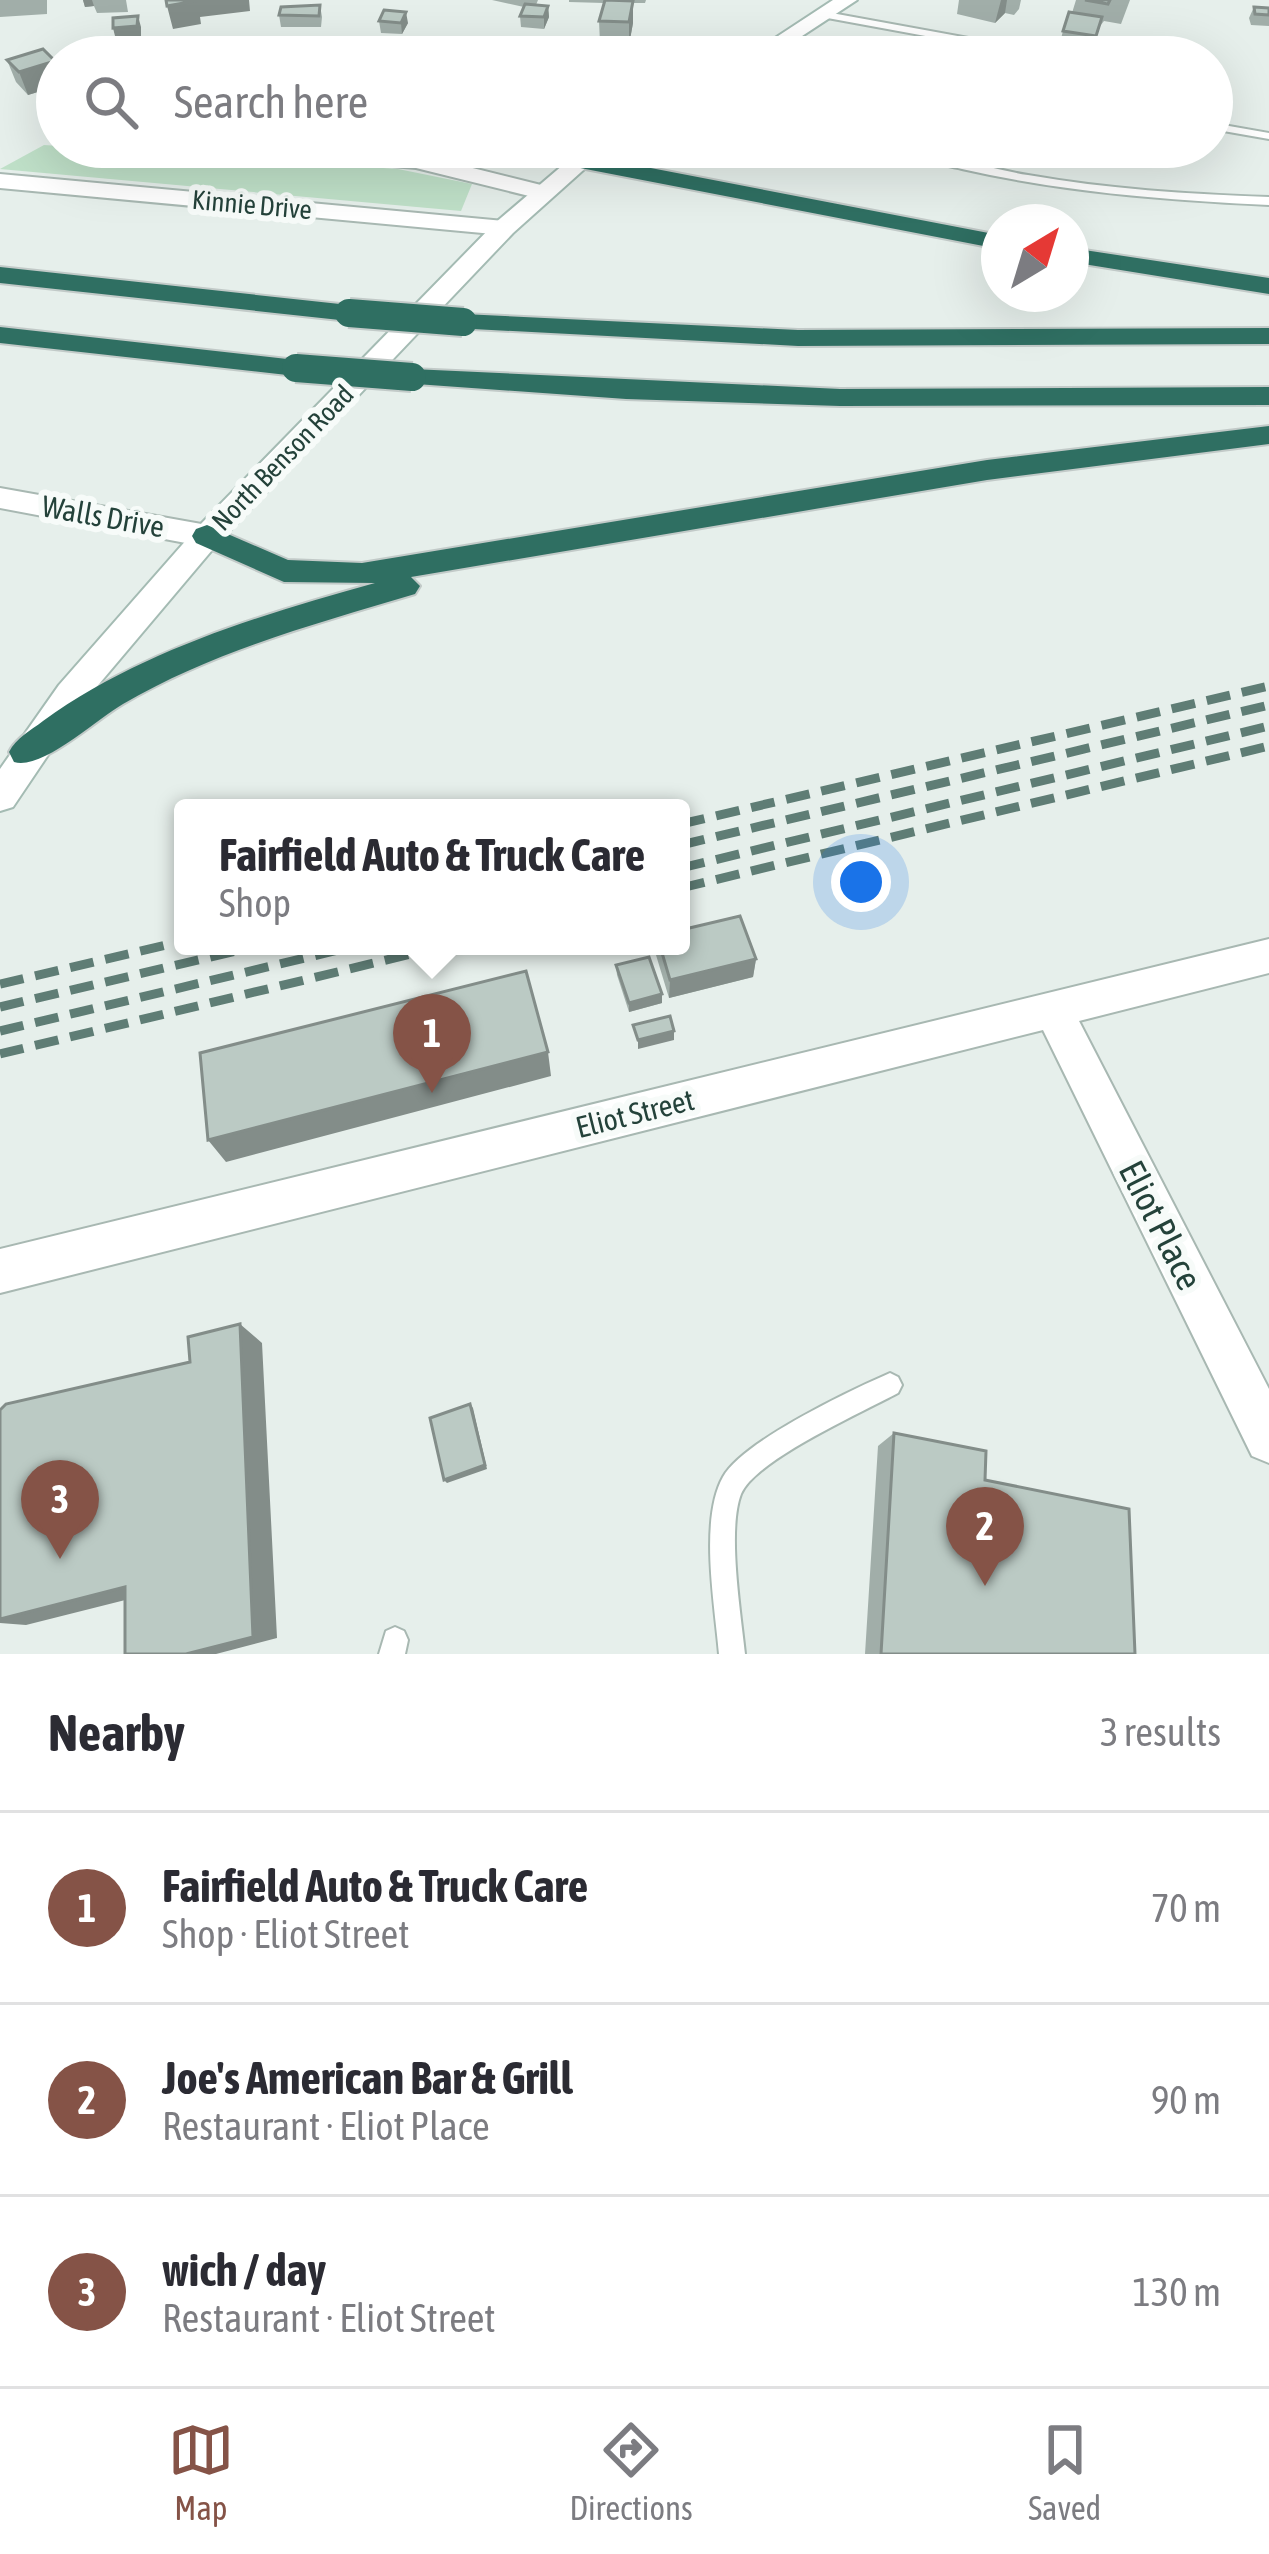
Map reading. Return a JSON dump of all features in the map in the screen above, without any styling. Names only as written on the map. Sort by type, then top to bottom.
[{"type":"highway","points":[[653,168],[981,238]]},
{"type":"highway","points":[[1089,258],[1269,286]]},
{"type":"highway","points":[[0,275],[463,322],[798,338],[1269,336]]},
{"type":"highway","points":[[0,335],[296,368],[642,392],[890,400],[1269,397]]},
{"type":"highway","points":[[207,536],[284,571],[332,576],[987,470],[1269,435]]},
{"type":"highway","points":[[26,752],[106,695],[222,643],[463,569],[612,533]]},
{"type":"street","points":[[802,36],[835,5]]},
{"type":"street","points":[[444,168],[542,192]]},
{"type":"street","name":"North Benson Road","points":[[0,797],[26,752],[207,536],[504,228],[571,168]]},
{"type":"street","name":"Kinnie Drive","points":[[0,181],[504,228]]},
{"type":"street","name":"Walls Drive","points":[[0,498],[207,536]]},
{"type":"street","name":"Eliot Street","points":[[0,1271],[1269,956]]},
{"type":"street","name":"Eliot Place","points":[[1053,1010],[1269,1439]]},
{"type":"lane","points":[[835,5],[963,36]]},
{"type":"lane","points":[[1233,130],[1269,136]]},
{"type":"lane","points":[[966,168],[1117,195],[1269,201]]},
{"type":"lane","points":[[732,1654],[725,1544],[732,1485],[756,1459],[890,1385]]},
{"type":"green space","points":[[36,149],[36,168],[383,168],[472,184],[461,211],[0,169]]},
{"type":"building","points":[[166,0],[195,0],[195,1],[167,6]]},
{"type":"building","points":[[605,0],[633,1],[629,22],[599,21]]},
{"type":"building","points":[[525,4],[548,6],[544,17],[520,16]]},
{"type":"building","points":[[320,5],[319,16],[279,15],[281,7]]},
{"type":"building","points":[[1254,7],[1269,8],[1269,15],[1255,14]]},
{"type":"building","points":[[384,10],[406,12],[401,23],[379,21]]},
{"type":"building","points":[[1069,12],[1102,17],[1096,36],[1063,31]]},
{"type":"building","points":[[138,16],[137,26],[113,28],[113,18]]},
{"type":"building","points":[[36,51],[36,67],[19,72],[7,60]]},
{"type":"building","points":[[740,916],[756,959],[670,980],[663,955],[690,955],[690,928]]},
{"type":"building","points":[[649,957],[662,994],[629,1003],[616,965]]},
{"type":"building","points":[[526,971],[548,1052],[208,1140],[200,1053]]},
{"type":"building","points":[[670,1016],[674,1031],[638,1040],[633,1025]]},
{"type":"building","points":[[240,1324],[253,1637],[186,1654],[125,1654],[125,1587],[0,1619],[0,1410],[6,1404],[190,1362],[188,1337]]},
{"type":"building","points":[[470,1404],[485,1465],[444,1480],[430,1418]]},
{"type":"building","points":[[894,1433],[986,1451],[985,1480],[1129,1509],[1135,1654],[881,1654]]},
{"type":"railway","points":[[690,822],[1269,686]]},
{"type":"railway","points":[[690,843],[1269,705]]},
{"type":"railway","points":[[690,866],[1269,726]]},
{"type":"railway","points":[[690,886],[1269,746]]},
{"type":"railway","points":[[0,984],[174,943]]},
{"type":"railway","points":[[0,1007],[219,955]]},
{"type":"railway","points":[[0,1031],[317,955]]},
{"type":"railway","points":[[0,1054],[407,955]]},
{"type":"place","name":"Fairfield Auto & Truck Care","points":[[432,1093]]},
{"type":"place","name":"wich / day","points":[[60,1559]]},
{"type":"place","name":"Joe's American Bar & Grill","points":[[985,1586]]}]
